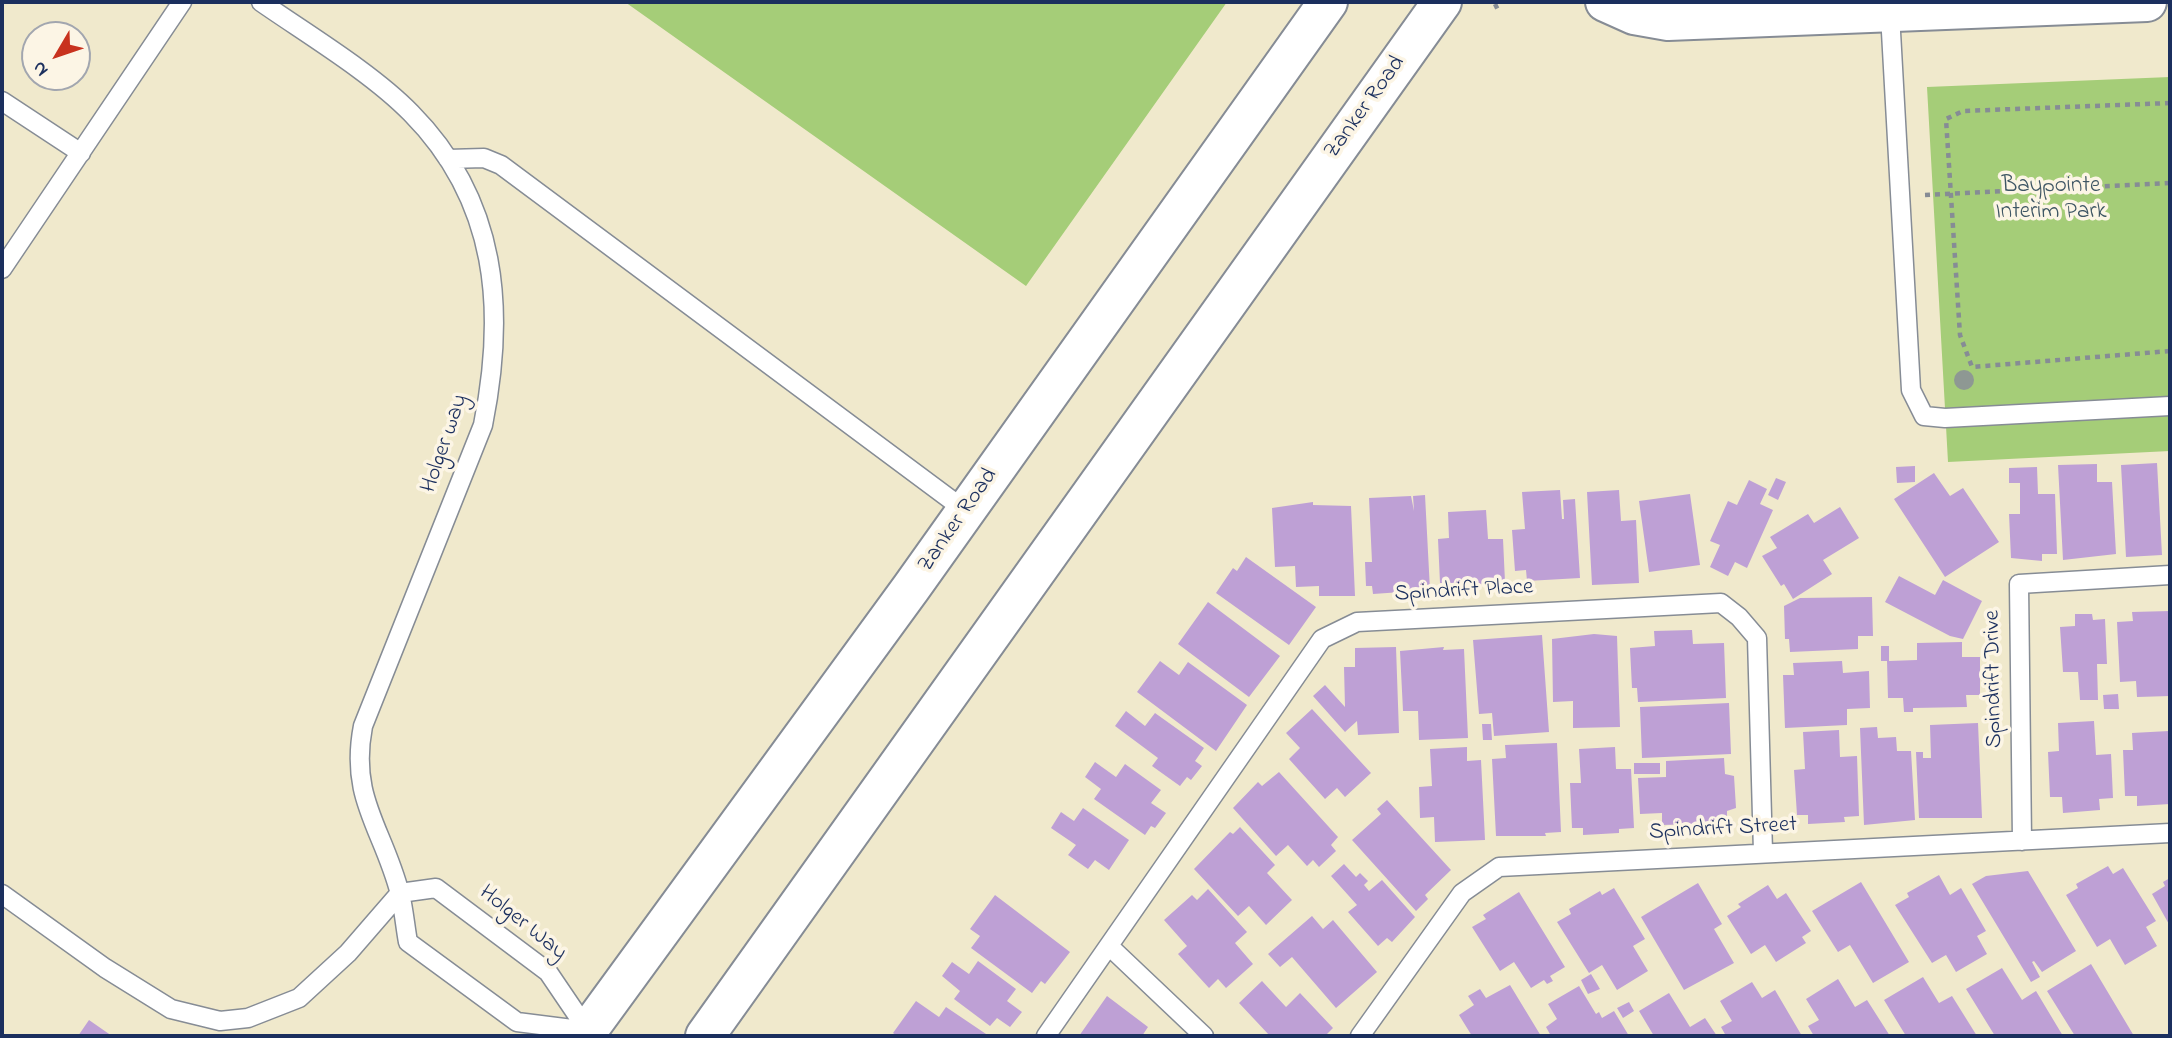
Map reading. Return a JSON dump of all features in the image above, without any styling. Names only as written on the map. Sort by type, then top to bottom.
[{"type":"main road","name":"Zanker Road","points":[[586,1034],[966,511],[1328,2]]},
{"type":"main road","name":"Zanker Road","points":[[705,1036],[1442,2]]},
{"type":"main road","points":[[1605,2],[1633,15],[1668,21],[2147,2]]},
{"type":"lane","points":[[2,269],[182,2]]},
{"type":"lane","name":"Holger way","points":[[261,2],[410,111],[448,159],[462,182],[482,229],[493,277],[496,326],[494,363],[483,425],[363,726],[358,755],[360,785],[400,893]]},
{"type":"lane","points":[[1890,14],[1911,390],[1924,416],[1945,418],[2170,406]]},
{"type":"lane","points":[[2,101],[81,152]]},
{"type":"lane","points":[[448,159],[484,158],[501,165],[966,511]]},
{"type":"lane","name":"Spindrift Drive","points":[[2022,841],[2019,584],[2170,575]]},
{"type":"lane","name":"Spindrift Place","points":[[1046,1036],[1322,639],[1357,622],[1721,603],[1739,617],[1757,638],[1763,852]]},
{"type":"lane","name":"Spindrift Street","points":[[1360,1036],[1462,893],[1499,867],[2170,833]]},
{"type":"lane","name":"Holger Way","points":[[400,893],[436,888],[548,972],[586,1034]]},
{"type":"lane","points":[[2,894],[106,968],[171,1009],[220,1021],[248,1018],[299,998],[348,953],[400,893]]},
{"type":"lane","points":[[400,893],[408,942],[517,1022],[586,1034]]},
{"type":"lane","points":[[1109,946],[1204,1036]]},
{"type":"path","points":[[1495,4],[1499,10]]},
{"type":"path","points":[[2170,103],[1963,111],[1946,119],[1953,193],[1960,335],[1972,367],[2170,352]]},
{"type":"path","points":[[1900,198],[2170,183]]},
{"type":"green space","points":[[625,2],[1227,2],[1026,286]]},
{"type":"green space","name":"Baypointe Interim Park","points":[[2170,77],[2170,451],[1948,462],[1927,87]]},
{"type":"building","points":[[2157,463],[2162,555],[2126,557],[2121,465]]},
{"type":"building","points":[[2097,464],[2097,482],[2112,482],[2116,554],[2063,560],[2058,465]]},
{"type":"building","points":[[1915,466],[1915,482],[1897,483],[1896,467]]},
{"type":"building","points":[[2037,467],[2038,494],[2055,494],[2057,554],[2042,554],[2042,561],[2011,558],[2009,514],[2020,514],[2020,483],[2009,483],[2009,468]]},
{"type":"building","points":[[1934,473],[1950,496],[1963,488],[1999,542],[1945,577],[1894,499]]},
{"type":"building","points":[[1776,478],[1786,482],[1778,500],[1768,495]]},
{"type":"building","points":[[1749,480],[1767,489],[1760,504],[1773,510],[1747,568],[1735,562],[1728,576],[1710,567],[1720,545],[1710,541],[1728,501],[1737,505]]},
{"type":"building","points":[[1560,490],[1562,519],[1563,500],[1575,499],[1580,578],[1527,581],[1526,570],[1515,571],[1512,530],[1525,529],[1522,492]]},
{"type":"building","points":[[1619,490],[1621,521],[1636,520],[1639,583],[1592,585],[1587,492]]},
{"type":"building","points":[[1690,494],[1700,565],[1649,572],[1639,501]]},
{"type":"building","points":[[1425,495],[1430,590],[1373,594],[1372,586],[1366,586],[1365,562],[1372,562],[1369,498],[1411,496],[1414,511],[1413,496]]},
{"type":"building","points":[[1313,502],[1313,505],[1351,506],[1355,596],[1319,596],[1319,586],[1296,587],[1295,566],[1275,567],[1272,508]]},
{"type":"building","points":[[1840,507],[1859,538],[1823,560],[1832,574],[1793,599],[1784,584],[1781,586],[1762,556],[1777,548],[1770,537],[1808,514],[1814,523]]},
{"type":"building","points":[[1486,510],[1488,539],[1503,539],[1505,582],[1452,587],[1452,583],[1440,583],[1438,539],[1449,538],[1448,512]]},
{"type":"building","points":[[1246,557],[1316,607],[1289,645],[1216,593],[1233,568],[1237,571]]},
{"type":"building","points":[[1899,576],[1935,595],[1943,580],[1982,601],[1963,639],[1950,636],[1885,602]]},
{"type":"building","points":[[1872,597],[1873,636],[1858,636],[1858,649],[1790,652],[1789,639],[1785,639],[1784,606],[1800,598]]},
{"type":"building","points":[[1208,602],[1280,656],[1249,697],[1178,644]]},
{"type":"building","points":[[2170,611],[2170,696],[2137,697],[2136,681],[2120,682],[2117,622],[2133,621],[2132,612]]},
{"type":"building","points":[[2075,614],[2092,614],[2093,620],[2105,619],[2107,664],[2097,664],[2098,700],[2080,700],[2078,672],[2063,672],[2060,627],[2075,626]]},
{"type":"building","points":[[1692,630],[1693,644],[1724,643],[1726,698],[1638,702],[1637,688],[1632,688],[1630,648],[1655,646],[1654,631]]},
{"type":"building","points":[[1594,634],[1617,636],[1620,727],[1573,728],[1573,701],[1553,702],[1552,639]]},
{"type":"building","points":[[1542,635],[1549,732],[1494,736],[1492,713],[1479,714],[1473,640]]},
{"type":"building","points":[[1962,642],[1962,657],[1980,657],[1980,695],[1966,695],[1967,707],[1913,708],[1913,712],[1904,712],[1903,698],[1888,698],[1887,661],[1881,661],[1881,646],[1889,646],[1889,661],[1917,660],[1917,643]]},
{"type":"building","points":[[1396,647],[1399,733],[1358,735],[1357,721],[1345,732],[1313,696],[1325,685],[1345,707],[1344,667],[1355,667],[1355,648]]},
{"type":"building","points":[[1444,647],[1443,650],[1464,649],[1468,738],[1419,740],[1418,711],[1403,711],[1400,651]]},
{"type":"building","points":[[1160,661],[1179,675],[1188,662],[1247,705],[1216,751],[1137,692]]},
{"type":"building","points":[[1842,661],[1843,673],[1869,671],[1870,708],[1847,709],[1847,725],[1785,728],[1783,675],[1794,675],[1793,663]]},
{"type":"building","points":[[2118,694],[2119,709],[2104,709],[2103,695]]},
{"type":"building","points":[[1729,703],[1731,754],[1642,758],[1640,707]]},
{"type":"building","points":[[1312,709],[1371,773],[1345,797],[1337,788],[1325,799],[1289,759],[1300,748],[1286,733]]},
{"type":"building","points":[[1126,711],[1145,726],[1155,713],[1204,748],[1195,761],[1202,766],[1191,780],[1187,777],[1180,786],[1152,766],[1158,758],[1115,726]]},
{"type":"building","points":[[2094,721],[2096,755],[2111,754],[2113,798],[2099,799],[2100,810],[2063,813],[2062,797],[2050,797],[2048,752],[2059,751],[2058,723]]},
{"type":"building","points":[[1978,723],[1982,818],[1919,818],[1916,752],[1923,752],[1923,758],[1931,758],[1930,725]]},
{"type":"building","points":[[1482,724],[1491,724],[1492,740],[1483,740]]},
{"type":"building","points":[[1877,727],[1878,738],[1896,737],[1897,751],[1911,751],[1915,820],[1864,825],[1860,728]]},
{"type":"building","points":[[1839,730],[1840,757],[1857,756],[1859,816],[1844,817],[1845,822],[1808,824],[1808,815],[1797,815],[1794,770],[1805,769],[1803,732]]},
{"type":"building","points":[[2169,731],[2170,804],[2137,806],[2137,796],[2125,796],[2123,750],[2133,750],[2132,733]]},
{"type":"building","points":[[1557,743],[1561,832],[1545,833],[1546,836],[1496,836],[1492,759],[1506,758],[1505,745]]},
{"type":"building","points":[[1467,747],[1467,761],[1481,760],[1485,840],[1435,842],[1434,817],[1420,818],[1419,787],[1432,786],[1430,749]]},
{"type":"building","points":[[1615,747],[1616,769],[1631,769],[1634,828],[1619,829],[1619,833],[1583,835],[1583,828],[1572,828],[1570,783],[1581,783],[1579,749]]},
{"type":"building","points":[[1724,758],[1725,774],[1734,776],[1736,808],[1727,811],[1727,823],[1662,825],[1662,813],[1640,814],[1638,778],[1666,777],[1666,761]]},
{"type":"building","points":[[1095,762],[1116,777],[1125,764],[1161,790],[1151,803],[1166,813],[1155,828],[1151,826],[1145,835],[1094,799],[1101,789],[1085,777]]},
{"type":"building","points":[[1634,763],[1660,763],[1660,774],[1634,774]]},
{"type":"building","points":[[1279,772],[1338,837],[1331,845],[1336,851],[1319,867],[1313,860],[1307,866],[1288,845],[1276,856],[1233,808],[1258,782],[1262,786]]},
{"type":"building","points":[[1387,800],[1451,870],[1425,895],[1428,899],[1416,911],[1352,840],[1381,814],[1377,809]]},
{"type":"building","points":[[1083,808],[1129,840],[1109,870],[1095,860],[1088,869],[1068,855],[1076,845],[1051,828],[1061,812],[1074,821]]},
{"type":"building","points":[[1240,827],[1275,865],[1267,873],[1292,900],[1266,925],[1249,906],[1238,916],[1194,869],[1230,832],[1233,834]]},
{"type":"building","points":[[1344,864],[1356,877],[1360,873],[1368,881],[1364,885],[1369,891],[1382,880],[1415,917],[1392,942],[1387,938],[1378,946],[1348,912],[1357,905],[1331,876]]},
{"type":"building","points":[[2108,866],[2113,874],[2123,868],[2156,921],[2146,927],[2157,946],[2125,965],[2110,939],[2097,947],[2066,895],[2078,888],[2076,884]]},
{"type":"building","points":[[2028,871],[2076,951],[2042,972],[2034,961],[2032,962],[2040,977],[2031,982],[1972,884],[1986,876]]},
{"type":"building","points":[[1939,875],[1950,895],[1961,888],[1986,931],[1977,936],[1987,954],[1956,972],[1946,955],[1932,963],[1895,905],[1909,897],[1907,893]]},
{"type":"building","points":[[2170,878],[2170,926],[2152,894],[2165,886],[2163,882]]},
{"type":"building","points":[[1861,882],[1909,962],[1873,983],[1850,945],[1838,952],[1812,911]]},
{"type":"building","points":[[1698,883],[1722,924],[1714,929],[1734,963],[1684,990],[1641,917]]},
{"type":"building","points":[[1768,885],[1777,899],[1786,893],[1811,931],[1802,937],[1806,943],[1776,962],[1765,945],[1751,954],[1727,916],[1741,907],[1738,904]]},
{"type":"building","points":[[1614,888],[1645,939],[1633,946],[1648,971],[1617,990],[1602,965],[1589,973],[1557,922],[1571,914],[1569,909],[1600,891],[1602,895]]},
{"type":"building","points":[[1208,889],[1247,932],[1235,943],[1253,964],[1226,988],[1218,979],[1209,988],[1178,954],[1187,946],[1164,920],[1192,895],[1197,900]]},
{"type":"building","points":[[1519,892],[1565,967],[1550,976],[1553,981],[1547,984],[1544,980],[1531,988],[1514,962],[1500,971],[1472,927],[1486,919],[1483,915]]},
{"type":"building","points":[[995,895],[1070,952],[1045,984],[1041,981],[1032,993],[971,948],[980,936],[970,929]]},
{"type":"building","points":[[1312,916],[1323,929],[1333,920],[1377,972],[1336,1008],[1292,957],[1280,967],[1268,954]]},
{"type":"building","points":[[978,961],[1016,989],[1007,1001],[1022,1012],[1010,1027],[997,1018],[990,1026],[954,999],[960,991],[942,976],[952,962],[969,974]]},
{"type":"building","points":[[2091,964],[2134,1036],[2075,1036],[2047,991]]},
{"type":"building","points":[[2002,968],[2022,1000],[2036,991],[2063,1036],[1995,1036],[1966,989]]},
{"type":"building","points":[[1591,974],[1600,989],[1588,994],[1581,980]]},
{"type":"building","points":[[1923,977],[1939,1003],[1952,996],[1977,1036],[1906,1036],[1884,1000]]},
{"type":"building","points":[[1838,979],[1855,1007],[1867,1000],[1890,1036],[1814,1036],[1808,1026],[1819,1020],[1806,999]]},
{"type":"building","points":[[1262,981],[1286,1007],[1300,993],[1333,1028],[1325,1036],[1270,1036],[1239,1003]]},
{"type":"building","points":[[1752,982],[1762,998],[1775,990],[1802,1036],[1726,1036],[1721,1027],[1732,1021],[1720,1001]]},
{"type":"building","points":[[1510,985],[1541,1036],[1472,1036],[1459,1015],[1474,1005],[1468,996],[1480,989],[1486,998]]},
{"type":"building","points":[[1579,986],[1596,1014],[1599,1012],[1602,1018],[1614,1011],[1629,1036],[1551,1036],[1546,1027],[1557,1019],[1548,1004]]},
{"type":"building","points":[[1669,993],[1690,1027],[1705,1018],[1717,1036],[1654,1036],[1639,1011]]},
{"type":"building","points":[[1107,996],[1148,1027],[1142,1036],[1079,1036]]},
{"type":"building","points":[[916,1001],[939,1017],[946,1007],[989,1036],[897,1036],[893,1033]]},
{"type":"building","points":[[1629,1002],[1634,1011],[1623,1018],[1617,1008]]},
{"type":"building","points":[[89,1020],[112,1036],[78,1036]]}]
